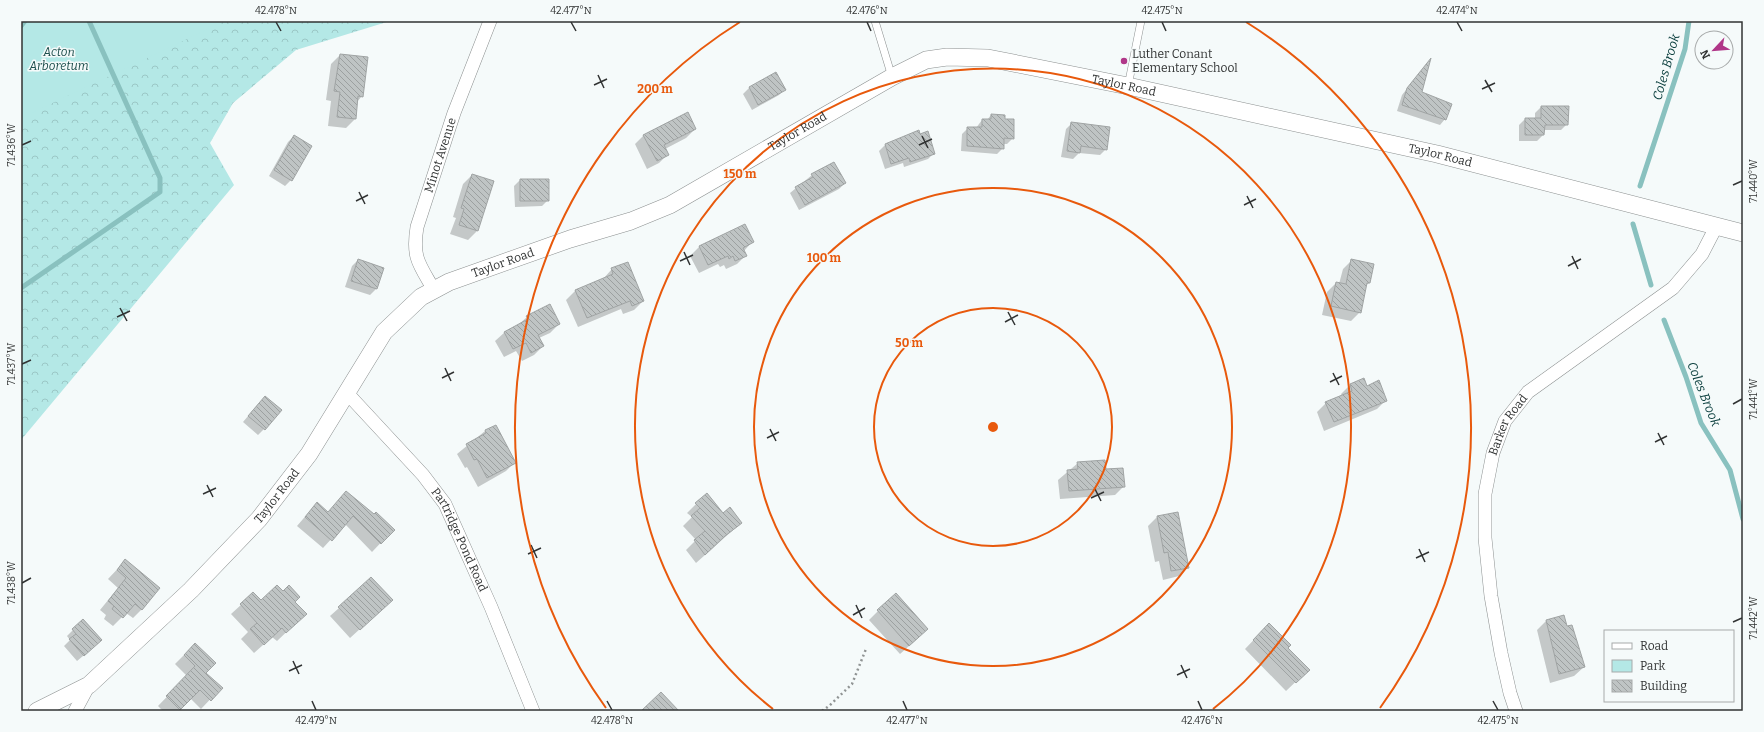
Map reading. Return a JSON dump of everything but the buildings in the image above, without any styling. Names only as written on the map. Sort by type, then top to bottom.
[{"type":"street","name":"Minot Avenue","points":[[434,290],[418,263],[414,245],[417,227],[454,113],[490,21]]},
{"type":"street","name":"Taylor Road","points":[[38,711],[89,685],[191,590],[260,519],[309,454],[384,332],[421,297],[449,282],[570,240],[631,221],[670,206],[892,77],[926,60],[967,56],[988,58],[1128,86],[1437,154],[1743,232]]},
{"type":"street","name":"Barker Road","points":[[1516,711],[1510,693],[1501,653],[1491,596],[1485,538],[1485,494],[1493,453],[1505,421],[1528,392],[1673,288],[1702,254],[1717,225]]},
{"type":"street","name":"Partridge Pond Road","points":[[346,392],[423,476],[445,504],[491,607],[533,711]]},
{"type":"street","points":[[75,711],[89,685]]},
{"type":"lane","points":[[875,21],[892,77]]},
{"type":"lane","points":[[1128,86],[1141,21]]},
{"type":"path","points":[[822,711],[830,706],[852,684],[866,649]]},
{"type":"green space","points":[[21,21],[390,21],[296,50],[233,103],[210,143],[234,185],[21,440]]},
{"type":"green space","name":"Acton Arboretum","points":[[21,21],[225,21],[21,118]]},
{"type":"waterway","points":[[21,26],[25,21]]},
{"type":"waterway","points":[[21,288],[160,192],[160,178],[89,21]]},
{"type":"waterway","name":"Coles Brook","points":[[1640,186],[1685,49],[1689,21]]},
{"type":"waterway","name":"Coles Brook","points":[[1633,224],[1651,285]]},
{"type":"waterway","name":"Coles Brook","points":[[1664,320],[1686,377],[1701,423],[1730,470],[1743,519]]},
{"type":"place","name":"Luther Conant Elementary School","points":[[1124,61]]}]
